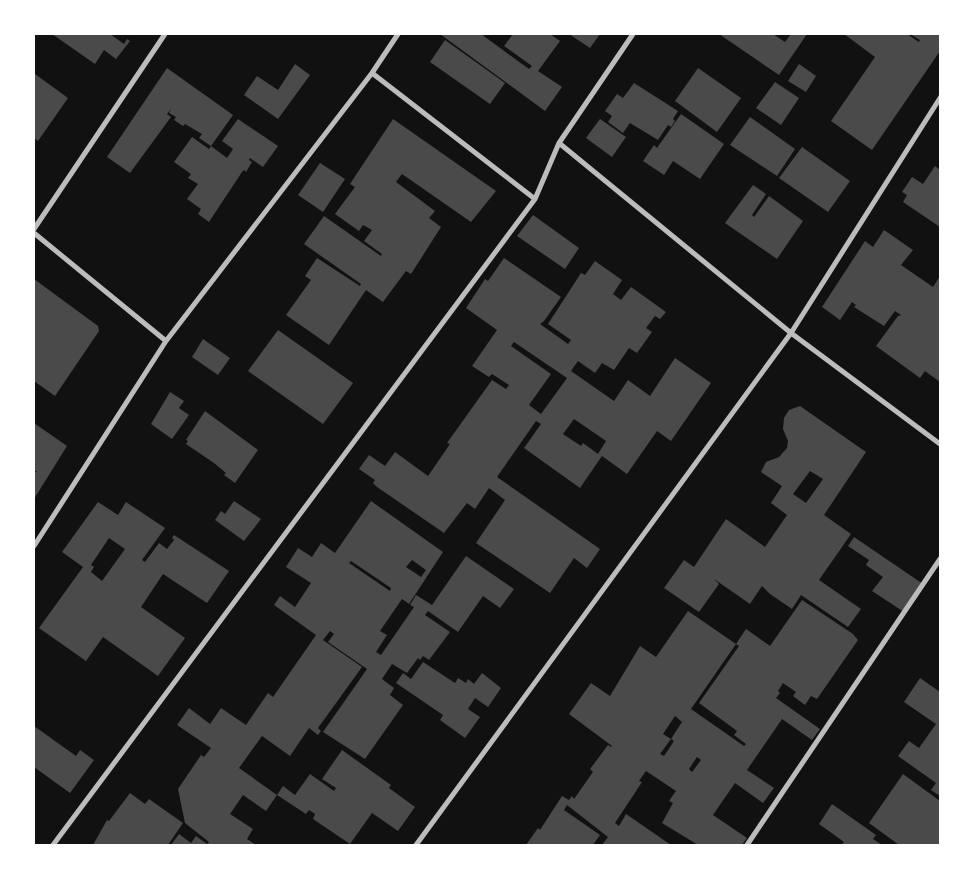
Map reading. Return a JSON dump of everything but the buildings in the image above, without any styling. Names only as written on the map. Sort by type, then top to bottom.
[{"type":"street","points":[[165,34],[34,231],[166,340]]},
{"type":"street","points":[[34,546],[166,340],[372,72],[398,34]]},
{"type":"street","points":[[53,845],[535,199],[559,143],[633,34]]},
{"type":"street","points":[[372,72],[535,199]]},
{"type":"street","points":[[416,845],[791,333],[940,98]]},
{"type":"street","points":[[559,143],[791,333],[940,444]]},
{"type":"street","points":[[747,845],[940,558]]}]
